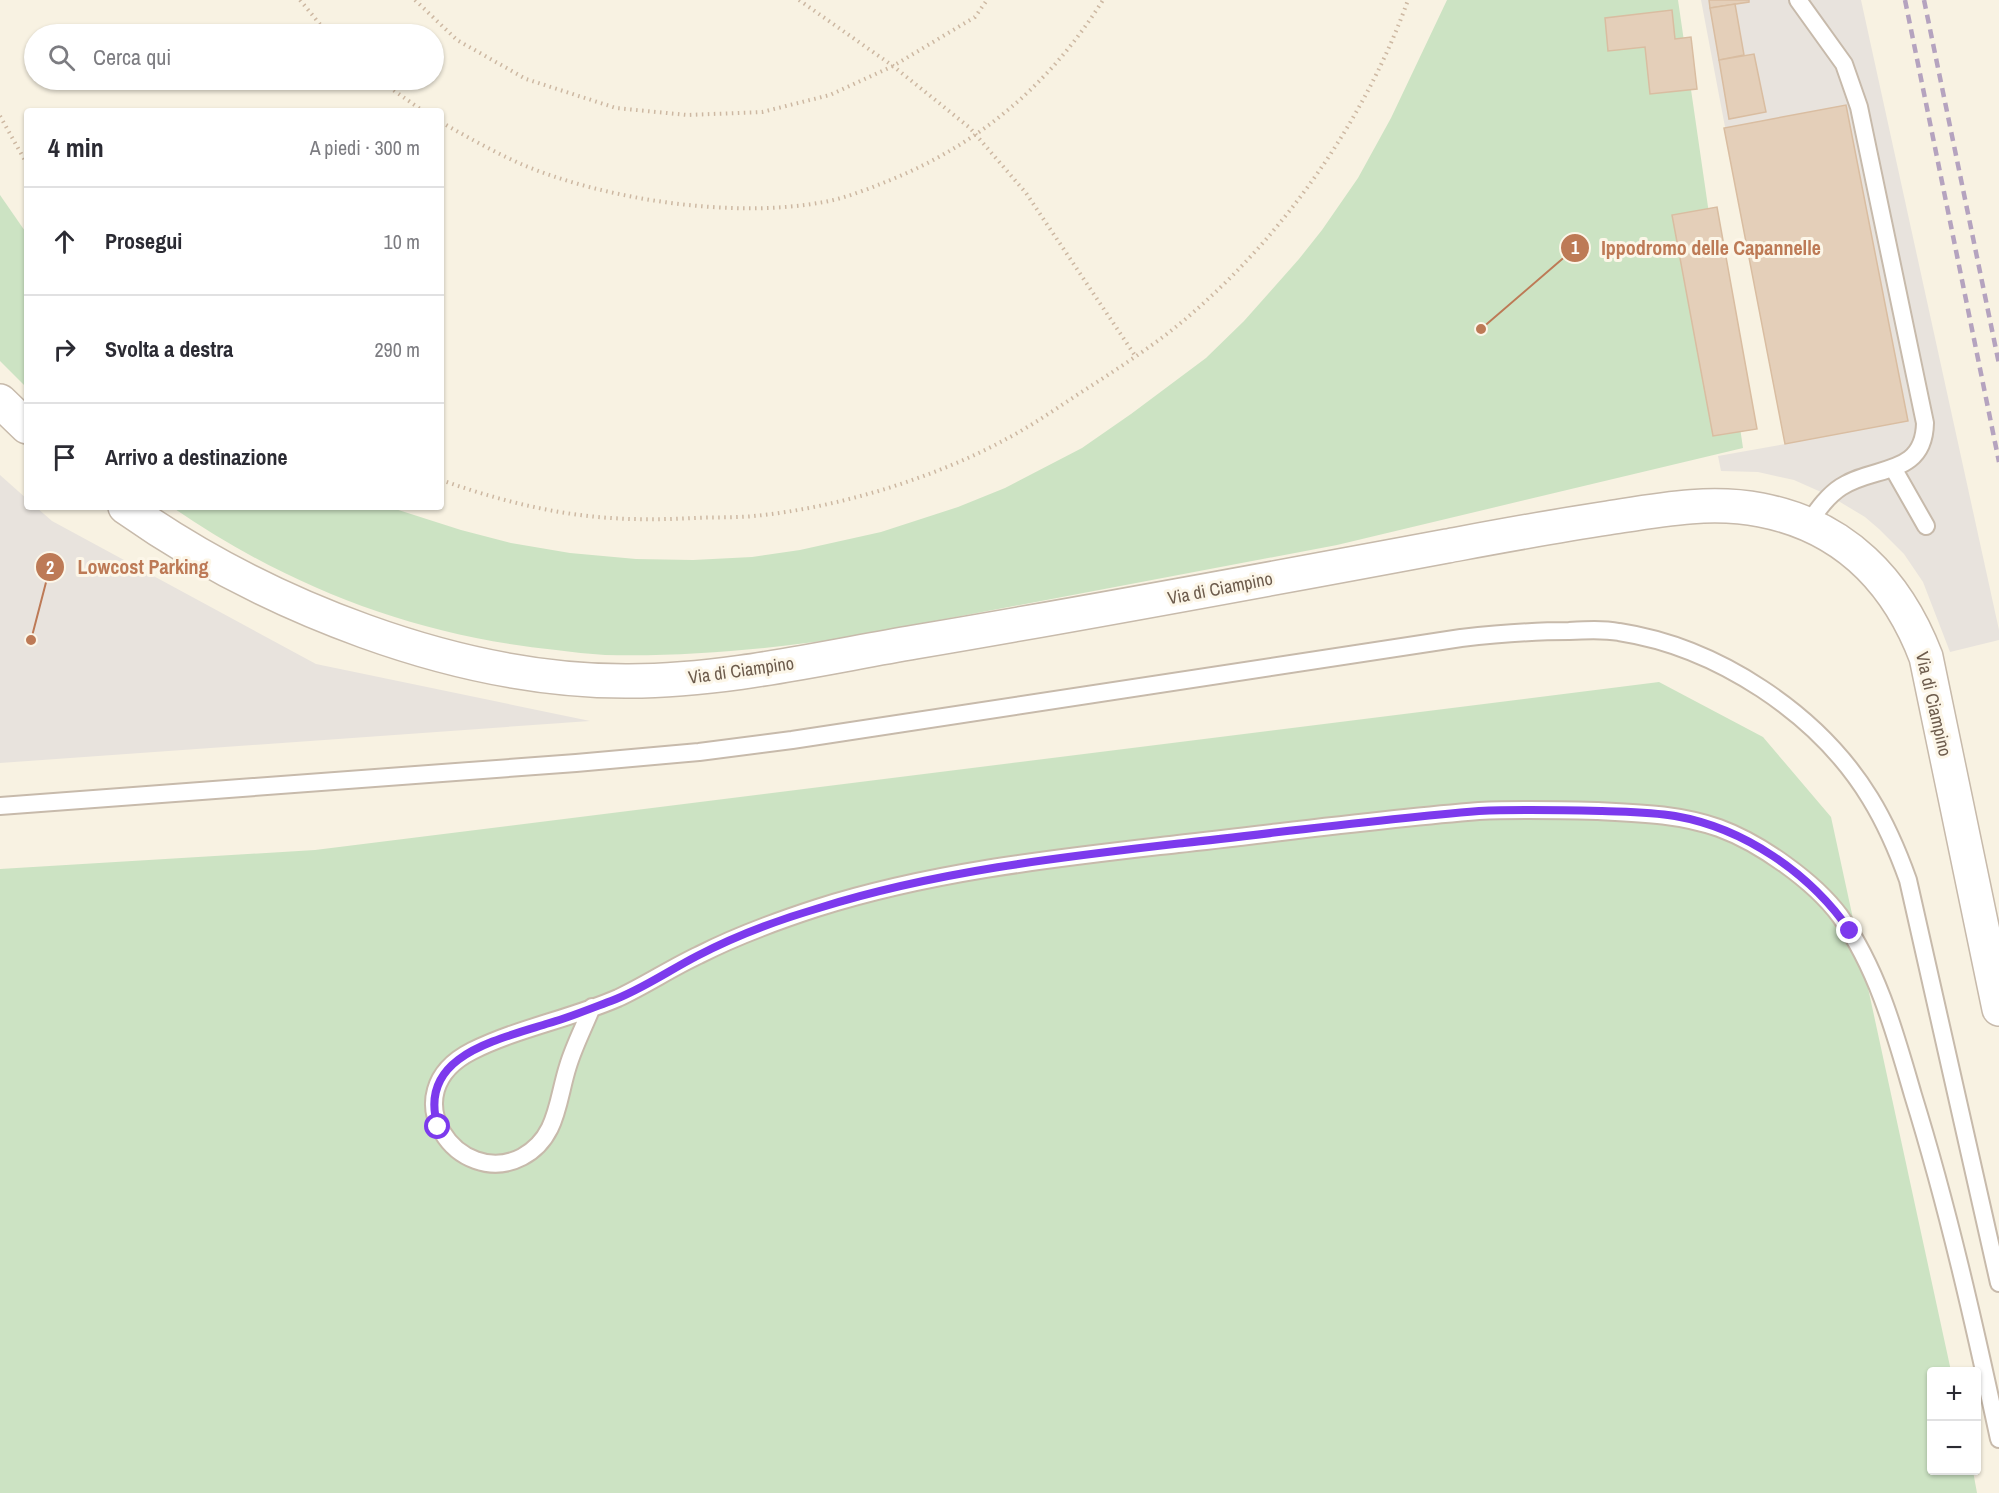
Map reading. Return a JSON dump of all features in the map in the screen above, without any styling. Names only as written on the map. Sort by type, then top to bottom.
[{"type":"street","points":[[0,401],[24,425]]},
{"type":"street","name":"Via di Ciampino","points":[[130,510],[178,542],[241,576],[316,611],[373,633],[433,653],[529,674],[626,681],[734,673],[1033,622],[1546,527],[1661,509],[1690,506],[1741,507],[1780,515],[1808,525],[1848,548],[1866,562],[1885,582],[1898,601],[1920,642],[1926,657],[1999,1009]]},
{"type":"lane","points":[[1798,0],[1844,64],[1855,93],[1924,411],[1925,434],[1923,443],[1912,458],[1893,468],[1851,481],[1840,487],[1818,509],[1808,525]]},
{"type":"lane","points":[[1893,468],[1926,526]]},
{"type":"lane","points":[[0,806],[639,758],[769,743],[1461,638],[1542,631],[1593,630],[1642,636],[1694,652],[1733,671],[1782,703],[1803,720],[1839,756],[1865,790],[1884,822],[1908,880],[1999,1283]]},
{"type":"lane","points":[[592,1008],[569,1062],[553,1124],[540,1143],[532,1150],[524,1156],[505,1163],[485,1162],[462,1152],[443,1136],[435,1117],[435,1096],[442,1078],[454,1062],[483,1045],[616,999],[699,955],[786,919],[877,892],[1003,866],[1066,857],[1479,811],[1528,809],[1655,813],[1677,816],[1720,828],[1740,837],[1786,866],[1827,901],[1850,931],[1871,968],[1887,1010],[1943,1198],[1999,1439]]},
{"type":"path","points":[[300,0],[320,24]]},
{"type":"path","points":[[415,0],[440,24]]},
{"type":"path","points":[[799,0],[893,66],[969,128],[1026,193],[1136,357]]},
{"type":"path","points":[[444,28],[457,40],[526,79],[616,108],[687,115],[762,112],[830,94],[893,66],[975,17],[987,0]]},
{"type":"path","points":[[444,124],[523,164],[570,180],[627,195],[657,201],[734,208],[783,208],[825,202],[909,173],[958,147],[984,129],[1039,82],[1064,56],[1103,0]]},
{"type":"path","points":[[444,481],[517,503],[558,512],[616,518],[684,519],[793,510],[872,492],[974,455],[1029,426],[1136,357],[1195,310],[1241,267],[1287,213],[1357,110],[1389,47],[1408,0]]},
{"type":"path","points":[[393,90],[419,108]]},
{"type":"path","points":[[0,116],[24,159]]},
{"type":"shaded area","points":[[1701,0],[1861,0],[1999,630],[1999,640],[1950,652],[1923,582],[1904,554],[1865,517],[1830,496],[1794,480],[1758,472],[1721,471],[1718,456],[1785,444]]},
{"type":"shaded area","points":[[0,475],[24,496],[24,510],[39,510],[52,521],[316,664],[590,721],[0,763]]},
{"type":"green space","points":[[1447,0],[1678,0],[1743,448],[1337,545],[850,637],[790,645],[667,655],[599,655],[504,643],[403,620],[307,584],[216,536],[177,510],[398,510],[511,543],[570,553],[636,559],[693,560],[752,557],[800,550],[881,532],[958,507],[1005,488],[1082,448],[1206,358],[1244,321],[1322,230],[1358,178],[1391,118]]},
{"type":"green space","points":[[0,195],[24,230],[24,385],[0,361]]},
{"type":"green space","points":[[1659,682],[1763,737],[1831,817],[1950,1367],[1927,1367],[1927,1475],[1974,1475],[1977,1493],[0,1493],[0,869],[315,850]]},
{"type":"building","points":[[1709,0],[1749,0],[1749,2],[1710,8]]},
{"type":"building","points":[[1735,4],[1744,55],[1719,60],[1710,8]]},
{"type":"building","points":[[1672,10],[1675,39],[1691,37],[1697,89],[1650,94],[1645,47],[1608,51],[1605,18]]},
{"type":"building","points":[[1754,54],[1766,112],[1729,119],[1719,60]]},
{"type":"building","points":[[1846,105],[1908,421],[1785,444],[1724,128]]},
{"type":"building","points":[[1717,207],[1757,429],[1713,436],[1672,215]]},
{"type":"railway","points":[[1905,0],[1999,462]]},
{"type":"railway","points":[[1924,0],[1999,364]]},
{"type":"place","name":"Ippodromo delle Capannelle","points":[[1481,329]]},
{"type":"place","name":"Lowcost Parking","points":[[31,640]]},
{"type":"route","points":[[438,1127],[434,1106],[442,1078],[454,1062],[483,1045],[616,999],[699,955],[756,930],[817,908],[941,878],[1066,857],[1479,811],[1528,809],[1655,813],[1677,816],[1720,828],[1764,851],[1808,883],[1827,901],[1850,931]]}]
